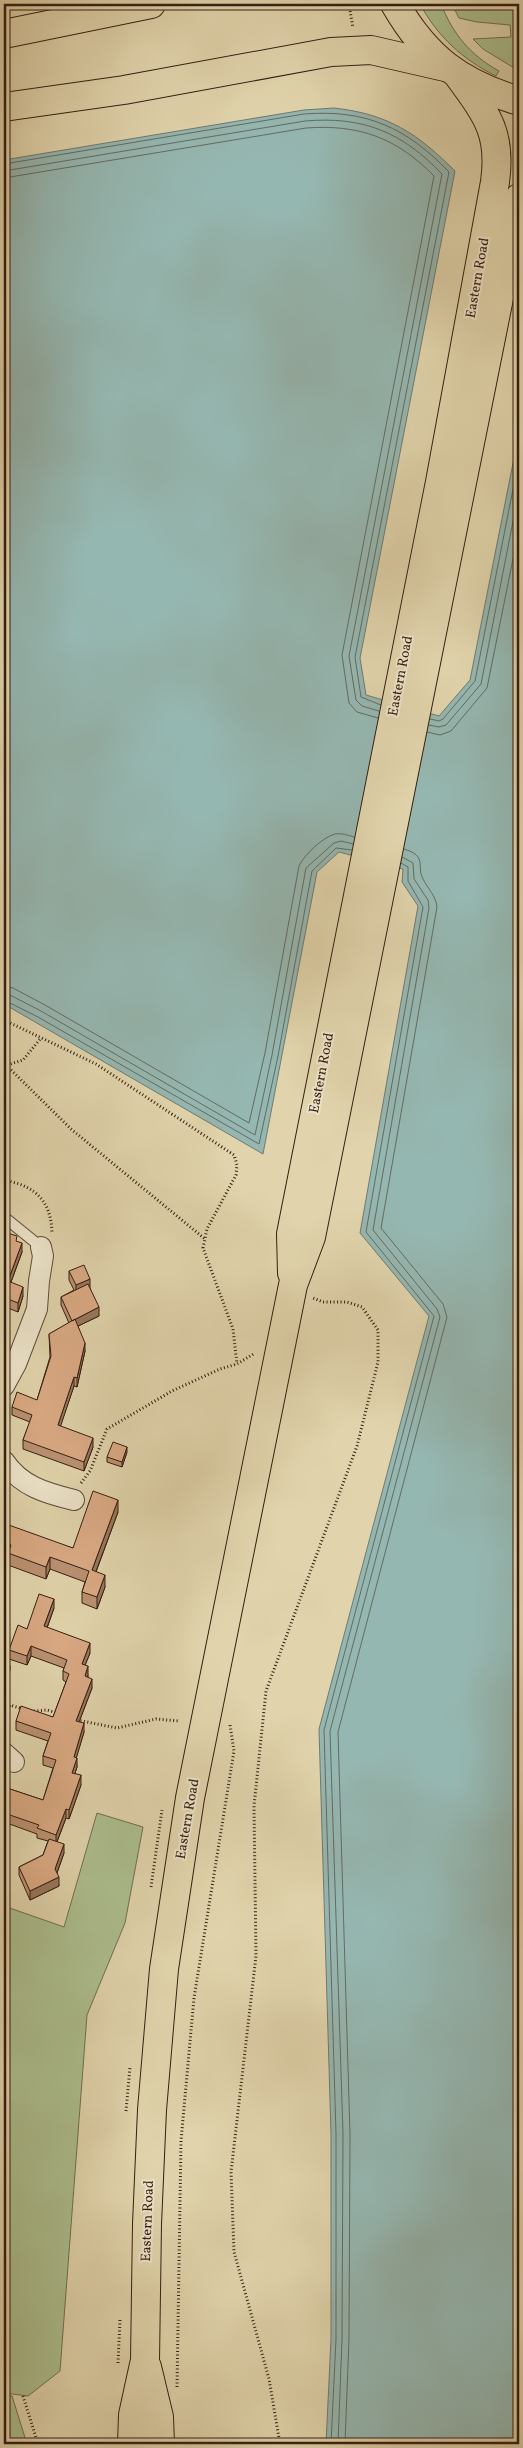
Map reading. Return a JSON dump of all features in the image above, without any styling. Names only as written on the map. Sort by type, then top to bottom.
[{"type":"main road","points":[[4,34],[151,4]]},
{"type":"main road","name":"Eastern Road","points":[[395,4],[408,25],[451,71],[483,110],[498,149],[498,164],[473,308],[430,588]]},
{"type":"main road","points":[[4,107],[124,90],[331,52],[371,50],[451,71],[487,90],[519,101]]},
{"type":"main road","name":"Eastern Road","points":[[132,2444],[133,2415],[145,2360],[147,2224],[152,2110],[164,1969],[190,1798],[302,1291],[291,1234],[362,928],[430,588],[519,198]]},
{"type":"main road","name":"Eastern Road","points":[[145,2360],[159,2417],[160,2444]]},
{"type":"street","points":[[4,1386],[16,1364],[37,1309],[43,1256],[41,1247]]},
{"type":"street","points":[[4,1461],[16,1477],[23,1482],[51,1495],[74,1500]]},
{"type":"lane","points":[[4,1217],[41,1247]]},
{"type":"path","points":[[349,4],[353,33]]},
{"type":"path","points":[[4,1020],[96,1064],[234,1155],[237,1165],[236,1175],[208,1229],[203,1248],[233,1328],[238,1364]]},
{"type":"path","points":[[41,1038],[23,1060],[5,1066],[71,1129],[205,1240]]},
{"type":"path","points":[[4,1179],[31,1189],[47,1206],[51,1216],[52,1237],[41,1247]]},
{"type":"path","points":[[302,1291],[310,1308]]},
{"type":"path","points":[[280,2444],[269,2379],[234,2252],[230,2172],[256,1956],[254,1806],[266,1691],[357,1446],[378,1362],[378,1330],[362,1307],[347,1302],[323,1302],[302,1291]]},
{"type":"path","points":[[74,1500],[82,1481],[90,1471],[107,1429],[172,1391],[220,1369],[238,1364],[255,1353]]},
{"type":"path","points":[[4,1719],[10,1705],[33,1711],[47,1710],[64,1716]]},
{"type":"path","points":[[177,2395],[181,2141],[194,1998],[234,1751],[230,1726],[232,1716]]},
{"type":"path","points":[[72,1718],[97,1726],[117,1728],[156,1718],[179,1721]]},
{"type":"path","points":[[24,2396],[38,2444]]},
{"type":"green space","points":[[420,4],[441,4],[457,34],[471,51],[499,71],[496,76],[472,62],[452,46],[435,27]]},
{"type":"green space","points":[[452,4],[519,4],[519,71],[483,49],[473,39],[511,37],[510,25],[477,22],[459,18]]},
{"type":"green space","points":[[97,1813],[143,1827],[125,1923],[87,2015],[60,2371],[28,2396],[4,2393],[4,1906],[64,1927]]},
{"type":"green space","points":[[4,2395],[12,2396],[27,2444],[4,2444]]},
{"type":"water","points":[[334,108],[370,115],[400,128],[428,146],[455,171],[360,658],[366,695],[439,716],[470,680],[519,433],[519,2444],[326,2444],[331,2339],[331,2134],[319,1729],[429,1316],[360,1233],[418,906],[402,882],[403,869],[339,852],[317,872],[263,1154],[4,1004],[4,160],[304,110]]},
{"type":"building","points":[[4,1232],[17,1236],[16,1241],[22,1243],[8,1281],[23,1287],[18,1303],[8,1299],[4,1311]]},
{"type":"building","points":[[84,1265],[90,1279],[76,1285],[69,1271]]},
{"type":"building","points":[[88,1284],[99,1307],[72,1321],[61,1297]]},
{"type":"building","points":[[75,1319],[85,1343],[77,1378],[74,1377],[58,1425],[93,1438],[84,1462],[23,1440],[32,1415],[12,1407],[17,1392],[37,1400],[51,1356],[49,1334]]},
{"type":"building","points":[[113,1442],[127,1447],[122,1462],[107,1457]]},
{"type":"building","points":[[93,1491],[118,1500],[92,1570],[105,1575],[97,1597],[82,1592],[89,1571],[50,1557],[46,1567],[8,1553],[11,1545],[4,1542],[6,1524],[73,1548]]},
{"type":"building","points":[[39,1594],[54,1599],[44,1626],[90,1643],[82,1664],[88,1666],[85,1676],[92,1679],[76,1721],[84,1723],[74,1757],[77,1758],[72,1773],[81,1775],[69,1810],[66,1809],[56,1835],[37,1828],[39,1825],[4,1813],[4,1787],[43,1800],[56,1760],[43,1756],[51,1733],[16,1721],[21,1706],[53,1717],[69,1674],[63,1671],[67,1660],[31,1646],[27,1656],[9,1650],[18,1625],[27,1629]]},
{"type":"building","points":[[4,1664],[10,1666],[5,1681],[4,1680]]},
{"type":"building","points":[[49,1839],[64,1844],[55,1869],[59,1877],[30,1891],[19,1867],[43,1855]]}]
